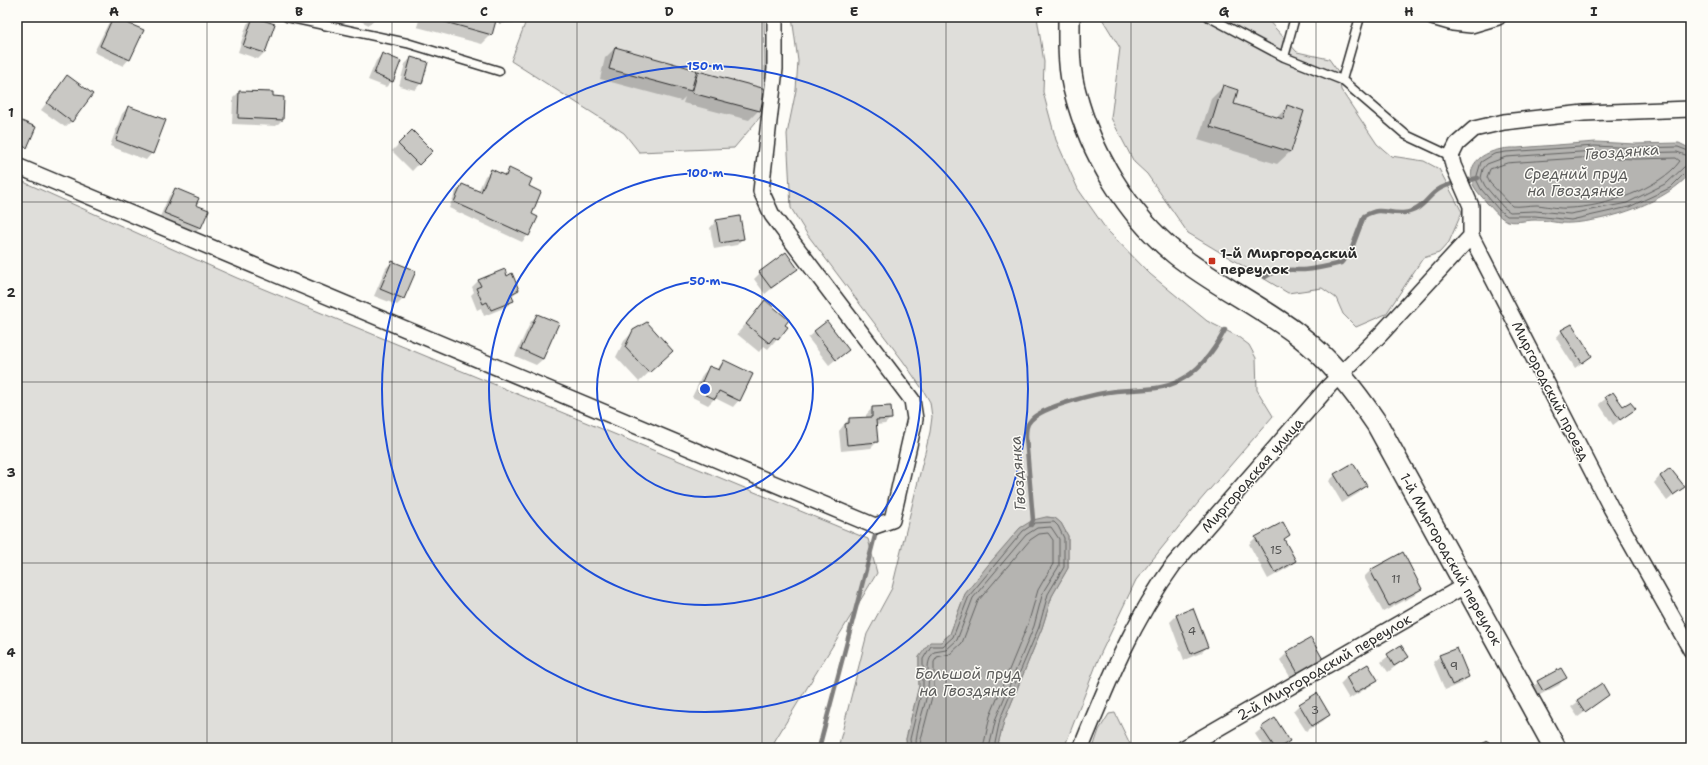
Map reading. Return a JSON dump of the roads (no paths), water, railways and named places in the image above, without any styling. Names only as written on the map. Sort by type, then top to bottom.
[{"type":"street","points":[[17,166],[875,526],[892,520],[915,419],[912,400],[772,215],[761,191],[775,69],[775,17]]},
{"type":"street","name":"1-й Миргородский переулок","points":[[1069,17],[1069,43],[1074,91],[1084,121],[1099,157],[1115,184],[1156,235],[1176,254],[1299,336],[1341,374],[1377,424],[1464,586],[1555,748]]},
{"type":"street","points":[[1432,17],[1453,24],[1471,25],[1498,17]]},
{"type":"street","points":[[1452,156],[1457,144],[1474,129],[1504,122],[1584,113],[1691,109]]},
{"type":"street","name":"Миргородский проезд","points":[[1452,156],[1453,165],[1471,206],[1471,236],[1611,508],[1691,650]]},
{"type":"street","name":"Миргородская улица","points":[[1081,748],[1106,686],[1134,625],[1155,589],[1174,564],[1341,374],[1471,236]]},
{"type":"street","name":"2-й Миргородский переулок","points":[[1184,748],[1464,586]]},
{"type":"lane","points":[[287,17],[407,43],[499,71]]},
{"type":"lane","points":[[1209,17],[1220,20],[1284,57],[1342,80],[1406,135],[1452,156]]},
{"type":"lane","points":[[1284,57],[1295,17]]},
{"type":"lane","points":[[1342,80],[1360,17]]},
{"type":"water","name":"Средний пруд на Гвоздянке","points":[[1596,142],[1635,144],[1679,143],[1691,149],[1691,172],[1681,183],[1653,201],[1619,214],[1571,223],[1540,220],[1516,222],[1505,220],[1476,190],[1472,181],[1471,172],[1474,165],[1479,159],[1493,151],[1510,148]]},
{"type":"water","name":"Большой пруд на Гвоздянке","points":[[1046,517],[1055,518],[1061,523],[1068,536],[1068,568],[1052,596],[1042,628],[1004,721],[997,748],[907,748],[906,739],[919,686],[919,657],[930,642],[941,642],[950,634],[965,594],[1020,528],[1033,520]]},
{"type":"waterway","name":"Гвоздянка","points":[[1265,277],[1279,271],[1309,270],[1341,263],[1350,253],[1364,216],[1375,211],[1397,213],[1410,212],[1420,206],[1441,188],[1454,183],[1478,178]]},
{"type":"waterway","name":"Гвоздянка","points":[[1031,525],[1033,520],[1026,437],[1026,430],[1029,422],[1037,415],[1047,410],[1084,397],[1116,391],[1156,388],[1179,381],[1186,377],[1206,359],[1225,330]]},
{"type":"waterway","points":[[819,748],[876,532]]},
{"type":"place","name":"1-й Миргородский переулок","points":[[1212,261]]}]
